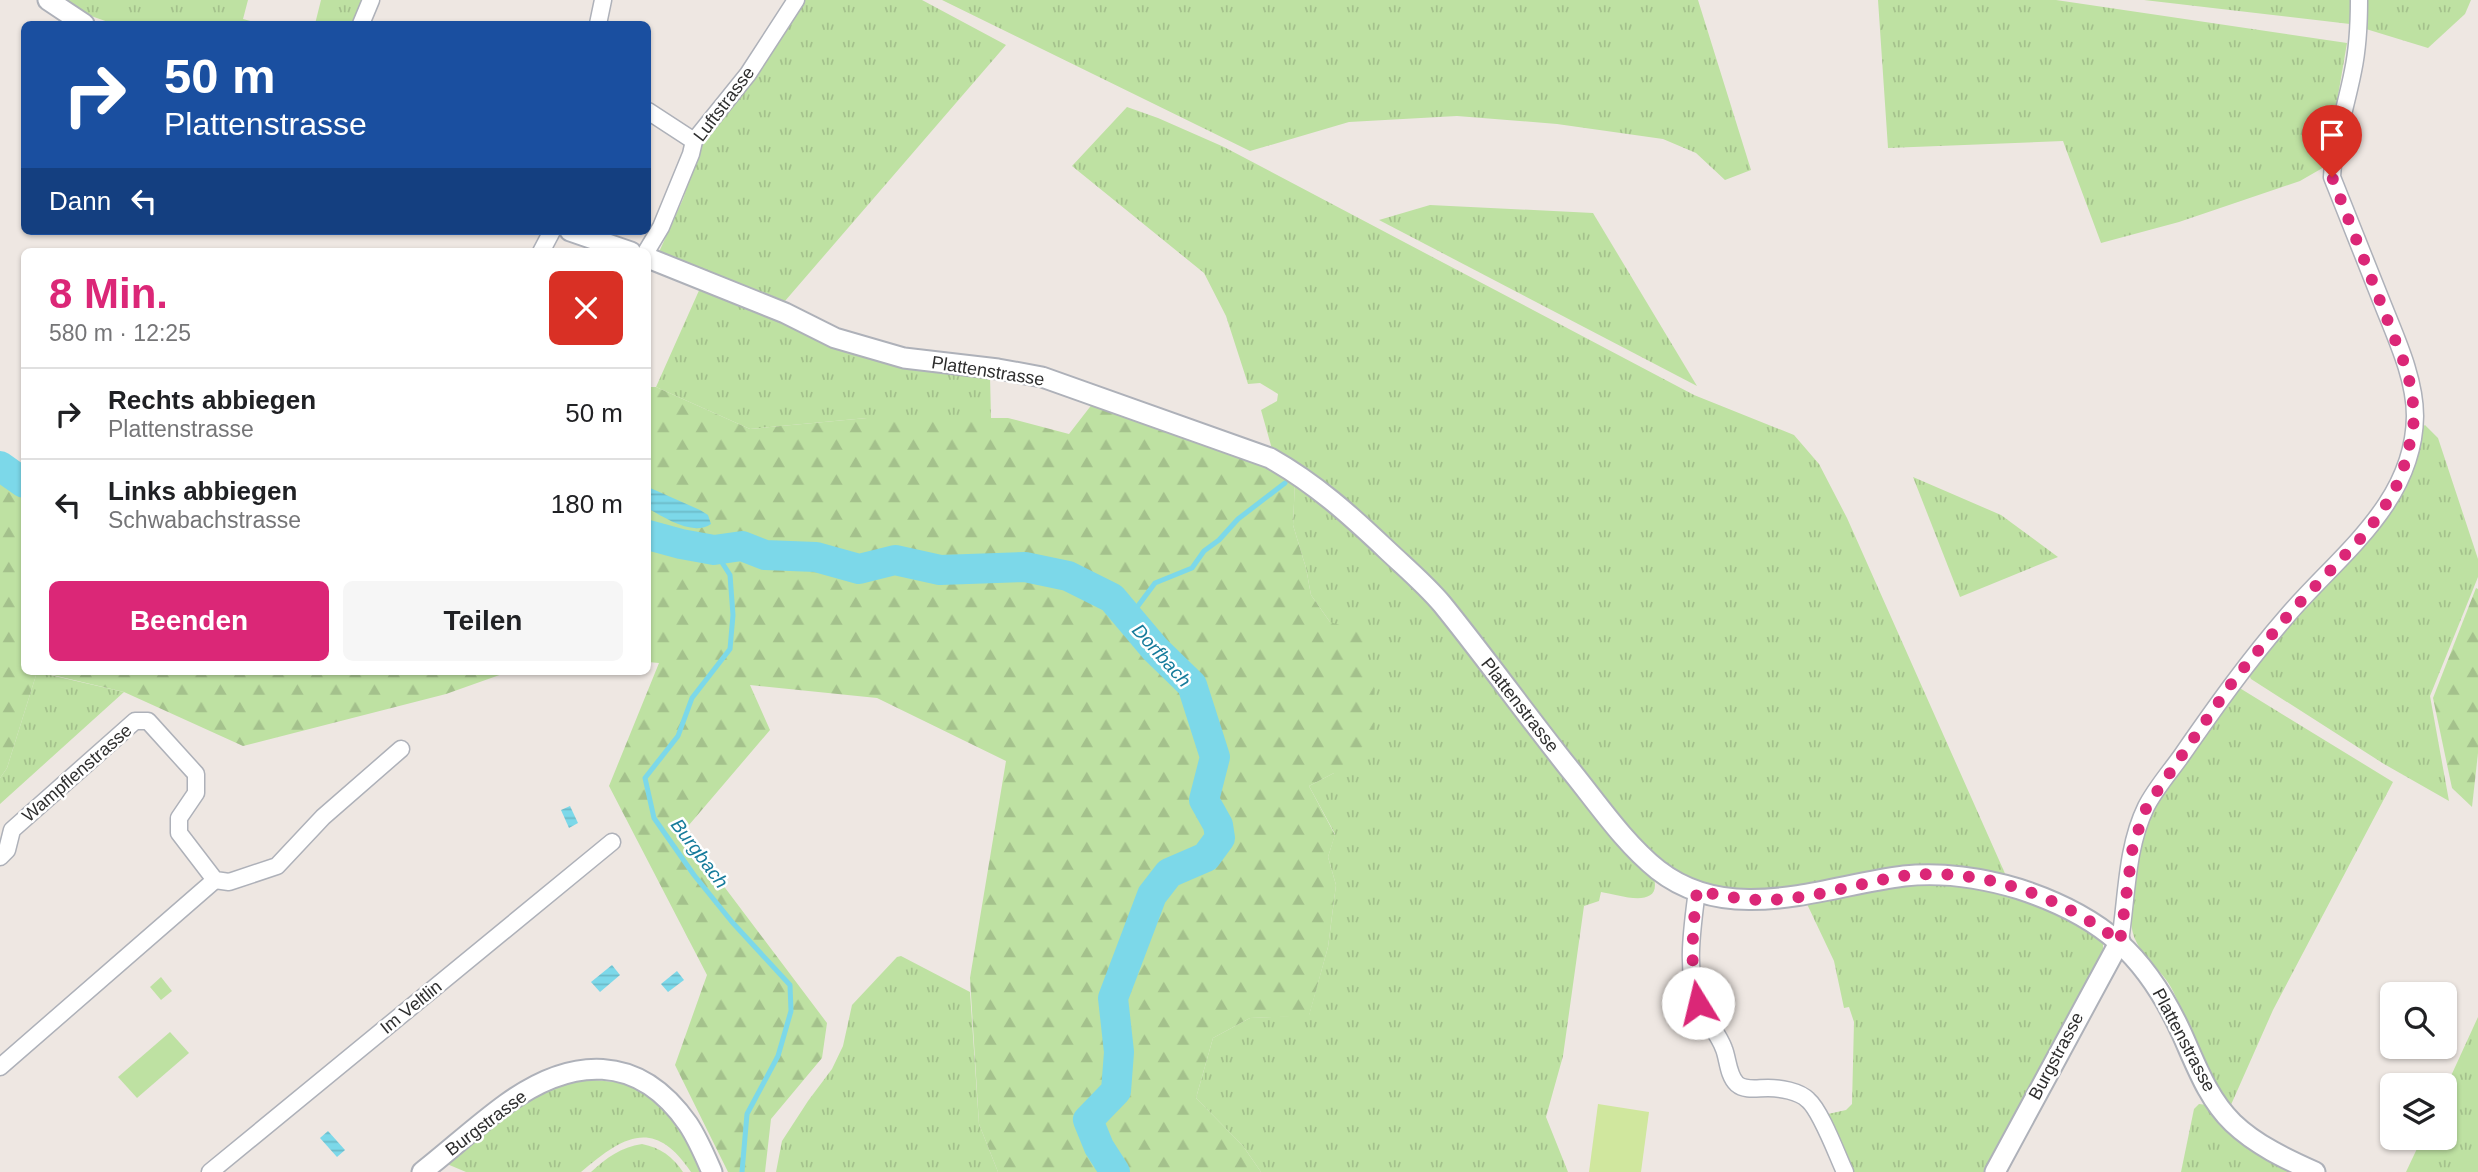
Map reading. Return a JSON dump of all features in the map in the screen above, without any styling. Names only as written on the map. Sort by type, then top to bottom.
[{"type":"street","points":[[48,0],[80,21]]},
{"type":"street","points":[[362,21],[372,0]]},
{"type":"street","points":[[599,21],[603,0]]},
{"type":"street","name":"Luftstrasse","points":[[648,248],[661,227],[694,141],[748,74],[796,0]]},
{"type":"street","points":[[2120,942],[2133,845],[2147,806],[2236,677],[2381,513],[2396,487],[2407,458],[2415,415],[2408,373],[2332,177],[2334,154],[2353,71],[2359,0]]},
{"type":"street","points":[[651,113],[694,141]]},
{"type":"street","points":[[582,235],[619,248]]},
{"type":"street","name":"Plattenstrasse","points":[[651,259],[785,313],[835,338],[904,358],[1042,377],[1270,458],[1304,478],[1343,508],[1440,602],[1536,728],[1639,852],[1668,877],[1697,890],[1742,899],[1782,899],[1906,876],[1945,875],[2017,888],[2084,916],[2120,942],[2136,958],[2172,1012],[2204,1085],[2231,1121],[2258,1144],[2315,1172]]},
{"type":"street","name":"Wampflenstrasse","points":[[0,857],[8,850],[12,830],[135,722],[148,721],[196,774],[197,793],[179,818],[178,833],[215,880]]},
{"type":"street","points":[[0,1067],[215,880],[229,881],[277,866],[323,817],[401,749]]},
{"type":"street","name":"Im Veltlin","points":[[210,1172],[612,842]]},
{"type":"street","points":[[1697,890],[1692,927],[1695,989],[1698,1003],[1724,1047],[1732,1078],[1738,1086],[1747,1089],[1770,1088],[1793,1092],[1808,1100],[1818,1113],[1844,1172]]},
{"type":"street","name":"Burgstrasse","points":[[1995,1172],[2120,942]]},
{"type":"street","name":"Burgstrasse","points":[[422,1172],[507,1104],[557,1077],[585,1068],[624,1073],[641,1080],[661,1094],[688,1124],[712,1172]]},
{"type":"green space","points":[[66,0],[248,0],[243,19],[251,21],[105,21],[91,16]]},
{"type":"green space","points":[[321,0],[364,0],[355,21],[316,21]]},
{"type":"green space","points":[[804,0],[922,0],[1006,45],[785,301],[659,252],[683,199],[703,139]]},
{"type":"green space","points":[[942,0],[1698,0],[1751,170],[1725,180],[1696,153],[1663,139],[1557,124],[1457,116],[1349,122],[1250,151]]},
{"type":"green space","points":[[1878,0],[2056,0],[2347,43],[2326,166],[2300,181],[2179,222],[2101,243],[2063,141],[1888,148]]},
{"type":"green space","points":[[2144,0],[2350,0],[2350,24]]},
{"type":"green space","points":[[2365,0],[2471,0],[2465,14],[2428,48],[2366,29]]},
{"type":"green space","points":[[1127,107],[1224,147],[1694,395],[1794,435],[1819,464],[1847,518],[2007,878],[1730,892],[1681,874],[1640,843],[1443,595],[1272,449],[1261,410],[1277,401],[1278,394],[1260,383],[1248,384],[1226,316],[1204,273],[1072,166]]},
{"type":"green space","points":[[1430,205],[1593,213],[1697,386],[1379,220]]},
{"type":"green space","points":[[701,286],[767,312],[990,376],[991,418],[867,418],[750,429],[656,387]]},
{"type":"green space","points":[[651,387],[750,429],[867,418],[1008,418],[1069,434],[1093,403],[1269,466],[1295,481],[1293,525],[1311,595],[1330,622],[1362,632],[1374,682],[1373,737],[1334,773],[1309,786],[1335,835],[1328,857],[1336,885],[1328,947],[1309,1016],[1250,1018],[1213,1038],[1196,1098],[1243,1146],[1261,1172],[998,1172],[979,1124],[970,978],[1006,761],[877,698],[750,685],[770,730],[683,832],[827,1023],[822,1058],[771,1119],[765,1172],[728,1172],[675,1065],[707,975],[609,786],[659,663],[651,662]]},
{"type":"green space","points":[[2425,425],[2438,438],[2478,559],[2478,577],[2430,696],[2449,801],[2384,764],[2251,679],[2247,671],[2382,523],[2402,487],[2421,428]]},
{"type":"green space","points":[[0,454],[21,468],[21,675],[36,675],[7,768],[0,778]]},
{"type":"green space","points":[[1913,477],[2001,515],[2058,557],[1960,597]]},
{"type":"green space","points":[[1295,481],[1324,503],[1431,602],[1653,875],[1655,886],[1647,897],[1601,892],[1599,901],[1584,906],[1563,1056],[1546,1117],[1568,1172],[1261,1172],[1243,1146],[1196,1098],[1213,1038],[1250,1018],[1309,1015],[1328,947],[1336,885],[1328,857],[1335,834],[1309,786],[1334,773],[1330,622],[1311,595],[1293,525]]},
{"type":"green space","points":[[2476,588],[2478,753],[2472,807],[2452,788],[2433,698]]},
{"type":"green space","points":[[36,675],[50,675],[124,692],[0,804],[0,778],[7,768]]},
{"type":"green space","points":[[53,675],[500,675],[446,694],[243,746],[124,692]]},
{"type":"green space","points":[[2238,687],[2393,782],[2273,1010],[2230,1107],[2169,984],[2135,939],[2131,910],[2139,854],[2153,808]]},
{"type":"green space","points":[[1908,881],[1959,882],[2037,903],[2079,922],[2103,942],[2103,950],[1988,1172],[1851,1172],[1828,1114],[1846,1110],[1852,1104],[1854,1022],[1849,1007],[1844,1008],[1834,961],[1807,904]]},
{"type":"green space","points":[[901,956],[970,992],[979,1124],[998,1172],[776,1172],[782,1141],[832,1069],[843,1046],[852,1005],[897,957]]},
{"type":"green space","points":[[161,977],[172,991],[161,1000],[150,987]]},
{"type":"green space","points":[[2478,1017],[2478,1172],[2406,1172],[2416,1150],[2457,1150],[2457,1073],[2452,1073]]},
{"type":"green space","points":[[170,1032],[189,1053],[137,1098],[118,1077]]},
{"type":"green space","points":[[593,1080],[617,1082],[635,1088],[660,1106],[680,1130],[702,1172],[691,1172],[677,1154],[664,1143],[651,1138],[624,1142],[610,1149],[581,1172],[466,1172],[447,1164],[530,1100],[561,1085]]},
{"type":"green space","points":[[1598,1104],[1649,1112],[1641,1172],[1589,1172]]},
{"type":"green space","points":[[2199,1104],[2207,1105],[2299,1172],[2181,1172],[2194,1109]]},
{"type":"green space","points":[[642,1144],[666,1154],[683,1172],[591,1172],[614,1154]]},
{"type":"water","points":[[651,488],[700,510],[708,515],[711,524],[696,528],[672,521],[651,510]]},
{"type":"water","points":[[570,806],[578,823],[569,828],[561,810]]},
{"type":"water","points":[[612,965],[620,975],[600,992],[591,982]]},
{"type":"water","points":[[677,971],[684,980],[668,992],[661,984]]},
{"type":"water","points":[[328,1131],[345,1150],[337,1157],[320,1138]]},
{"type":"waterway","name":"Dorfbach","points":[[0,466],[21,481]]},
{"type":"waterway","points":[[1129,618],[1155,583],[1192,568],[1204,551],[1219,540],[1238,519],[1285,483]]},
{"type":"waterway","name":"Dorfbach","points":[[651,536],[714,550],[742,546],[765,555],[816,557],[859,569],[895,560],[940,570],[1025,567],[1068,576],[1112,598],[1155,649],[1192,685],[1215,757],[1204,800],[1218,825],[1220,838],[1206,857],[1169,873],[1152,895],[1113,998],[1119,1052],[1116,1091],[1088,1120],[1099,1147],[1115,1172]]},
{"type":"waterway","name":"Burgbach","points":[[714,550],[730,575],[733,615],[730,649],[692,698],[678,736],[645,778],[654,818],[694,875],[732,922],[790,985],[791,1011],[778,1056],[747,1114],[742,1172]]},
{"type":"route","points":[[1698,1003],[1692,962],[1692,927],[1697,890],[1742,899],[1782,899],[1906,876],[1945,875],[2017,888],[2084,916],[2120,942],[2133,845],[2147,806],[2236,677],[2381,513],[2396,487],[2407,458],[2415,415],[2408,373],[2332,177]]}]
